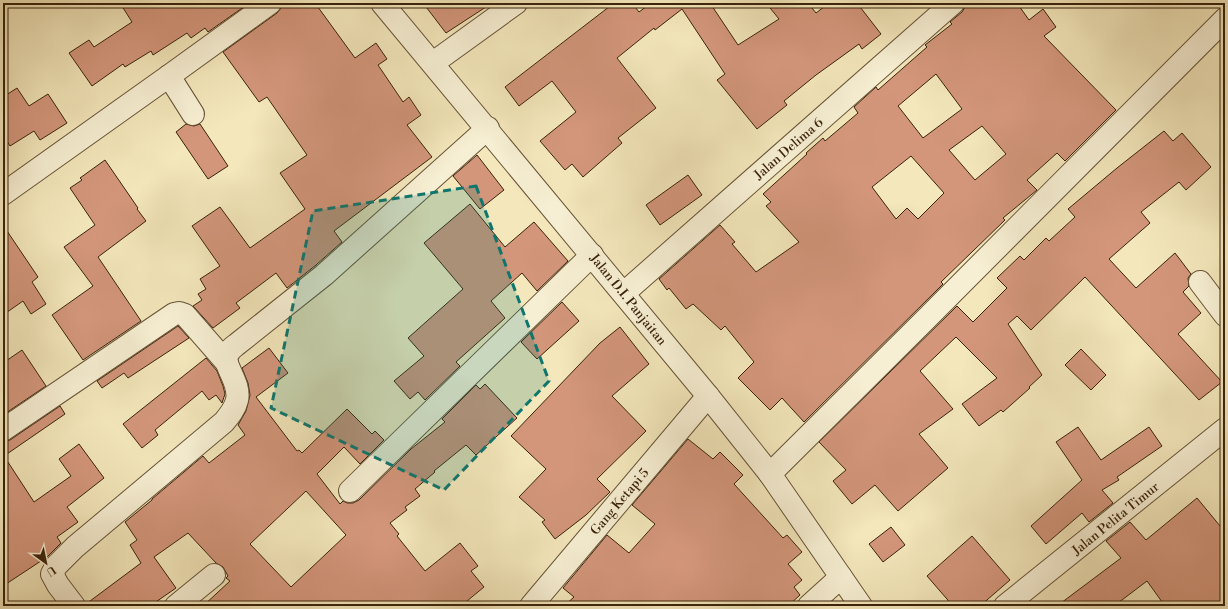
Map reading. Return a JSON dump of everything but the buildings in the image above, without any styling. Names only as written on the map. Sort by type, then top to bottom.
[{"type":"street","points":[[3,194],[270,3]]},
{"type":"street","name":"Jalan D.I. Panjaitan","points":[[382,3],[488,128],[624,293],[770,474],[861,606]]},
{"type":"street","points":[[433,63],[516,3]]},
{"type":"street","name":"Jalan Delima 6","points":[[624,293],[953,3]]},
{"type":"street","points":[[770,474],[1225,19]]},
{"type":"street","points":[[169,76],[193,114]]},
{"type":"street","points":[[227,363],[227,354],[236,345],[324,275],[488,128]]},
{"type":"street","points":[[350,491],[592,255]]},
{"type":"street","points":[[1200,282],[1225,315]]},
{"type":"street","points":[[3,430],[174,314],[179,313],[185,315],[227,363],[238,389],[237,401],[233,410],[224,422],[75,547],[56,566],[52,574],[58,585],[74,606]]},
{"type":"street","name":"Gang Ketapi 5","points":[[531,606],[708,396]]},
{"type":"street","name":"Jalan Pelita Timur","points":[[1005,606],[1225,429]]},
{"type":"street","points":[[176,606],[214,575]]},
{"type":"street","points":[[809,606],[841,577]]},
{"type":"highlighted area","points":[[476,186],[549,381],[444,490],[271,408],[313,211]]}]
